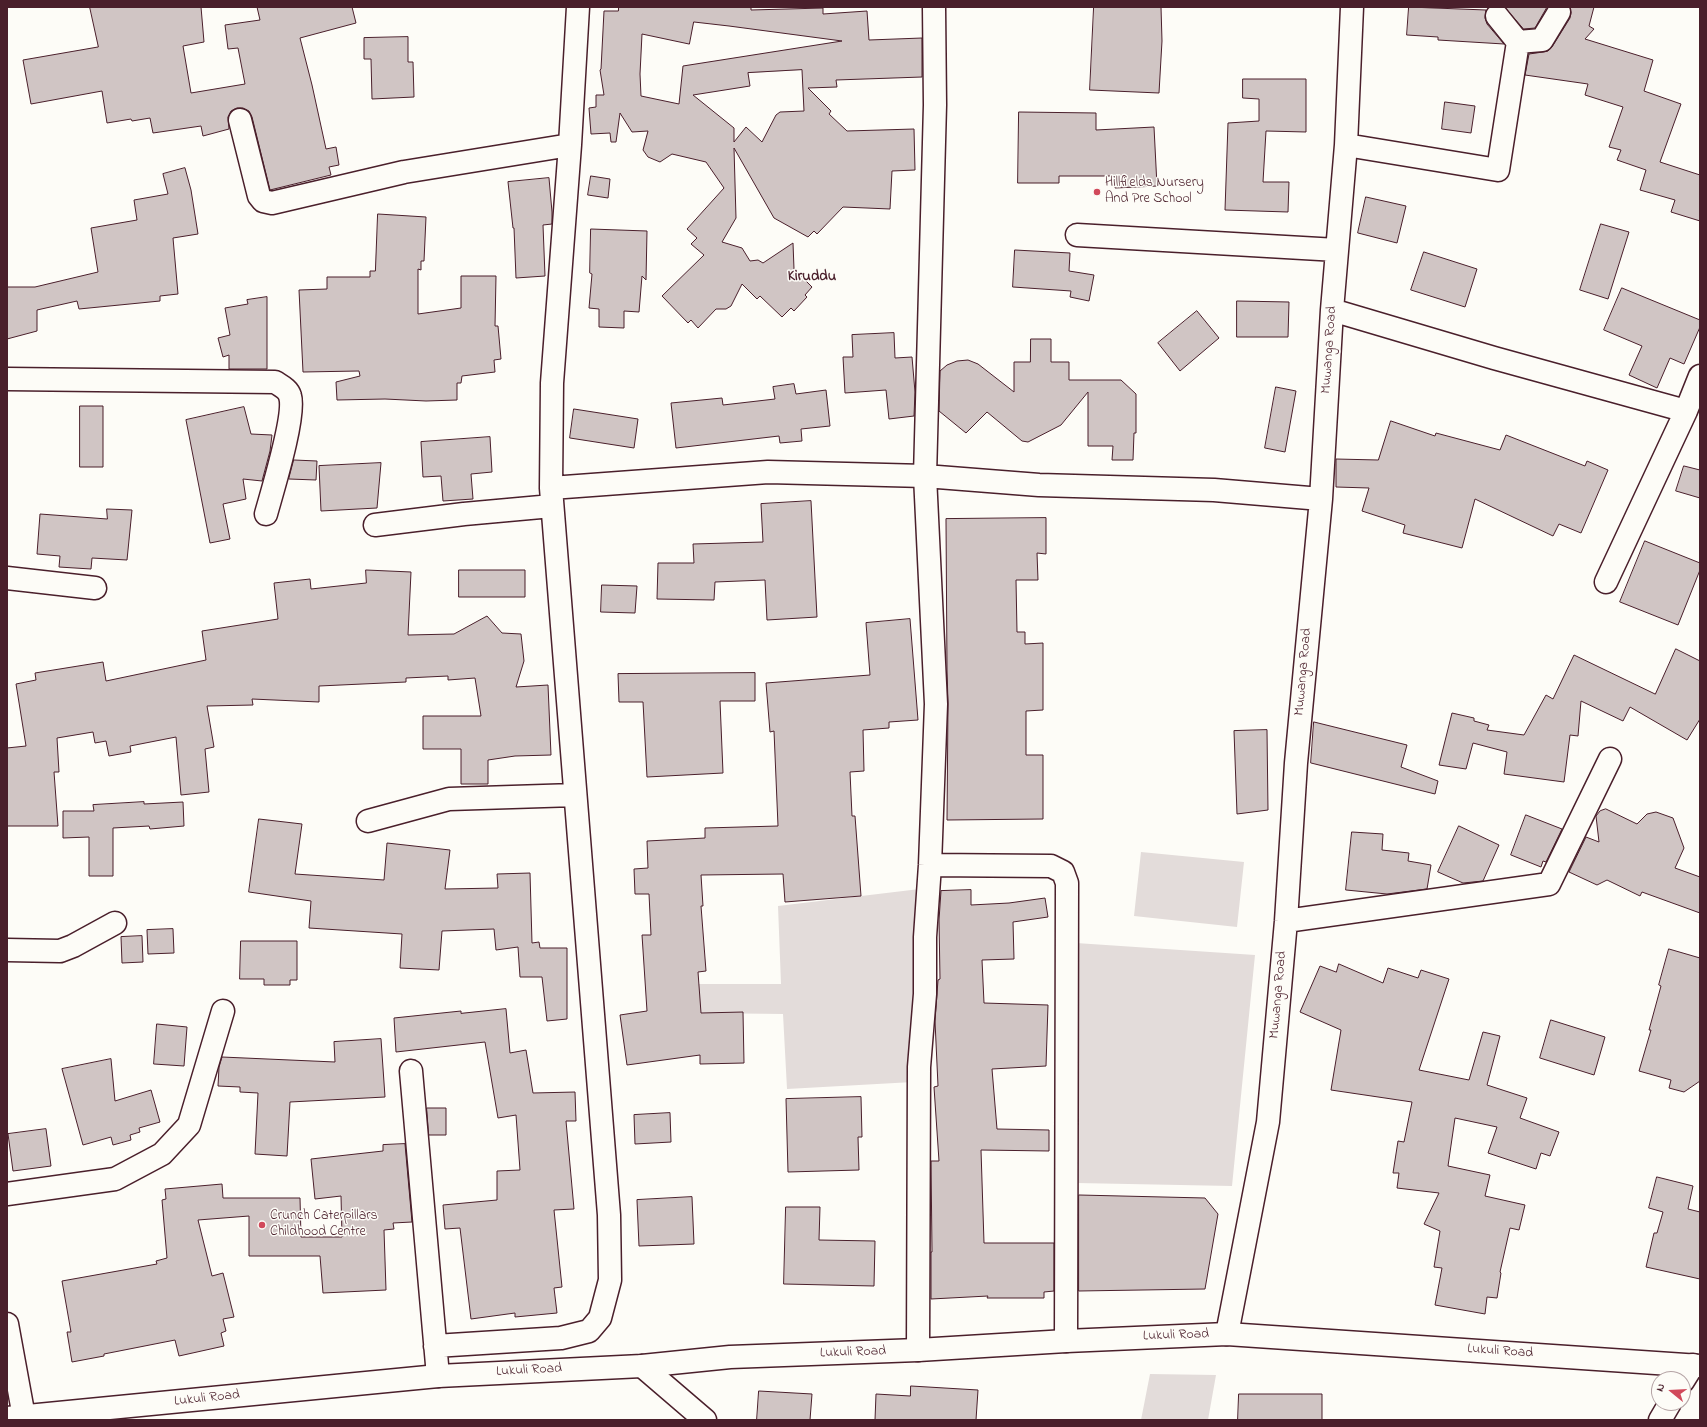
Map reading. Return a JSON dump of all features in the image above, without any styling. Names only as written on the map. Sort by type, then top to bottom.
[{"type":"street","points":[[435,1346],[561,1338],[589,1331],[600,1318],[610,1280],[609,1215],[551,497],[552,383],[570,145],[578,7]]},
{"type":"street","points":[[918,1350],[919,1067],[925,994],[925,937],[930,864],[936,704],[925,476],[935,105],[934,7]]},
{"type":"street","name":"Muwanga Road","points":[[1227,1334],[1268,1122],[1286,921],[1296,763],[1321,499],[1332,310],[1346,145],[1352,7]]},
{"type":"street","points":[[1518,42],[1542,40],[1559,12]]},
{"type":"street","points":[[1346,145],[1498,170],[1518,42],[1497,16]]},
{"type":"street","points":[[240,120],[259,196],[263,201],[272,203],[404,172],[570,145]]},
{"type":"street","points":[[1077,235],[1337,250]]},
{"type":"street","points":[[1332,310],[1494,358],[1686,411]]},
{"type":"street","points":[[1606,582],[1686,411],[1700,376]]},
{"type":"street","points":[[7,380],[275,382],[285,389],[290,396],[292,408],[282,455],[266,514]]},
{"type":"street","points":[[375,526],[464,514],[551,497],[768,472],[925,476],[1039,485],[1214,490],[1321,499]]},
{"type":"street","points":[[7,578],[95,588]]},
{"type":"street","points":[[1286,921],[1549,884],[1610,759]]},
{"type":"street","points":[[368,821],[449,799],[575,795]]},
{"type":"street","points":[[930,864],[1051,866],[1063,872],[1067,883],[1066,1341]]},
{"type":"street","points":[[7,950],[60,951],[73,946],[115,923]]},
{"type":"street","points":[[7,1194],[114,1179],[162,1154],[189,1125],[223,1011]]},
{"type":"street","points":[[411,1071],[438,1376]]},
{"type":"street","points":[[7,1324],[16,1418]]},
{"type":"street","name":"Lukuli Road","points":[[16,1418],[438,1376],[642,1366],[730,1357],[918,1350],[1066,1341],[1227,1334],[1692,1371]]},
{"type":"street","points":[[642,1366],[705,1420]]},
{"type":"street","points":[[1660,1420],[1665,1411]]},
{"type":"shaded area","points":[[1141,852],[1244,862],[1237,927],[1134,916]]},
{"type":"shaded area","points":[[928,888],[913,1082],[787,1089],[783,1014],[699,1013],[696,984],[781,984],[778,906]]},
{"type":"shaded area","points":[[1076,943],[1255,955],[1232,1186],[1077,1183]]},
{"type":"shaded area","points":[[1150,1374],[1216,1375],[1208,1420],[1141,1420]]},
{"type":"building","points":[[90,7],[201,7],[204,42],[183,46],[191,93],[245,84],[238,48],[228,49],[225,25],[260,20],[257,7],[352,7],[356,23],[300,38],[326,149],[336,147],[339,165],[329,167],[331,175],[270,190],[252,117],[249,111],[243,108],[237,108],[231,111],[228,117],[229,129],[203,136],[201,126],[153,133],[150,118],[132,121],[131,119],[107,123],[102,91],[31,104],[23,60],[98,47]]},
{"type":"building","points":[[619,7],[751,7],[751,10],[823,8],[823,14],[867,11],[869,40],[922,38],[922,77],[836,80],[837,87],[808,88],[831,111],[829,114],[847,131],[914,129],[915,170],[892,171],[890,209],[843,207],[817,234],[814,231],[808,237],[774,218],[734,148],[736,218],[722,242],[742,248],[750,261],[758,260],[763,263],[793,243],[794,269],[812,287],[805,295],[807,297],[794,311],[791,308],[782,317],[760,296],[757,299],[742,284],[731,306],[726,309],[716,309],[698,328],[691,320],[688,323],[662,296],[704,255],[691,244],[697,238],[687,229],[724,188],[706,162],[672,154],[660,162],[648,157],[643,150],[648,131],[632,132],[620,113],[616,142],[611,142],[610,133],[591,134],[589,108],[596,107],[596,95],[604,95],[600,70],[604,11],[618,11]],"holes":[[[694,22],[729,26],[842,41],[683,66],[679,104],[641,96],[640,74],[642,34],[689,44]],[[802,70],[804,111],[780,112],[776,115],[762,142],[746,127],[734,142],[734,128],[693,95],[750,86],[748,73]]]},
{"type":"building","points":[[1094,7],[1161,7],[1162,41],[1159,93],[1090,90]]},
{"type":"building","points":[[1409,7],[1486,10],[1485,18],[1487,24],[1504,44],[1438,40],[1438,37],[1407,35]]},
{"type":"building","points":[[1505,7],[1547,7],[1535,28],[1524,29]]},
{"type":"building","points":[[1570,7],[1594,7],[1589,26],[1594,29],[1585,39],[1653,60],[1644,91],[1681,104],[1660,162],[1700,175],[1700,221],[1671,212],[1675,200],[1640,190],[1646,170],[1617,160],[1621,150],[1609,147],[1623,107],[1585,95],[1588,84],[1525,75],[1529,54],[1548,51],[1552,47],[1570,18]]},
{"type":"building","points":[[408,37],[408,62],[413,62],[414,97],[372,99],[371,59],[364,59],[364,38]]},
{"type":"building","points":[[1243,79],[1306,79],[1306,132],[1266,131],[1263,182],[1289,182],[1288,212],[1225,210],[1228,123],[1259,121],[1259,99],[1243,98]]},
{"type":"building","points":[[1445,102],[1475,106],[1471,133],[1442,129]]},
{"type":"building","points":[[1019,112],[1096,113],[1096,130],[1154,127],[1157,186],[1115,188],[1114,176],[1059,176],[1059,183],[1018,183]]},
{"type":"building","points":[[185,168],[191,190],[198,234],[173,238],[178,294],[160,296],[160,301],[79,309],[77,301],[37,310],[37,331],[7,339],[7,287],[35,287],[98,272],[91,228],[137,220],[134,200],[168,194],[163,174]]},
{"type":"building","points":[[591,176],[610,179],[608,198],[588,195]]},
{"type":"building","points":[[549,178],[552,224],[543,225],[545,276],[516,278],[514,228],[508,182]]},
{"type":"building","points":[[1366,197],[1406,206],[1397,243],[1358,233]]},
{"type":"building","points":[[378,214],[426,217],[424,261],[421,261],[421,270],[418,269],[418,314],[461,308],[461,276],[496,276],[495,326],[498,326],[501,359],[494,360],[495,372],[462,376],[461,383],[457,383],[457,400],[337,400],[336,382],[360,376],[359,371],[303,372],[299,290],[327,289],[327,277],[370,277],[370,271],[375,271]]},
{"type":"building","points":[[1601,224],[1629,232],[1608,299],[1580,290]]},
{"type":"building","points":[[591,229],[647,231],[646,280],[642,276],[639,312],[624,311],[624,328],[599,327],[599,309],[589,308],[592,274],[590,273]]},
{"type":"building","points":[[1015,250],[1070,253],[1069,271],[1094,275],[1089,301],[1070,297],[1071,291],[1013,287]]},
{"type":"building","points":[[1424,252],[1477,269],[1465,307],[1411,290]]},
{"type":"building","points":[[1622,288],[1700,320],[1700,327],[1684,364],[1670,358],[1657,388],[1629,375],[1642,346],[1604,330]]},
{"type":"building","points":[[267,297],[267,369],[229,369],[229,355],[223,357],[218,338],[230,335],[225,308],[248,304],[247,300]]},
{"type":"building","points":[[1237,301],[1289,302],[1288,337],[1237,337]]},
{"type":"building","points":[[1197,311],[1219,338],[1180,371],[1158,343]]},
{"type":"building","points":[[894,333],[895,358],[912,357],[915,392],[914,416],[889,419],[886,390],[845,393],[843,357],[853,357],[852,335]]},
{"type":"building","points":[[1031,339],[1051,339],[1051,362],[1069,362],[1069,380],[1121,380],[1136,394],[1136,433],[1134,433],[1133,460],[1112,460],[1113,446],[1088,446],[1088,392],[1061,425],[1028,442],[1022,441],[987,412],[966,433],[939,411],[940,371],[947,365],[957,361],[968,360],[978,364],[1014,392],[1014,362],[1030,362]]},
{"type":"building","points":[[794,384],[796,394],[826,390],[830,426],[801,429],[802,441],[780,443],[779,436],[676,448],[671,403],[722,398],[723,405],[775,399],[773,387]]},
{"type":"building","points":[[1276,387],[1296,391],[1285,452],[1265,448]]},
{"type":"building","points":[[80,406],[103,406],[103,467],[80,467]]},
{"type":"building","points":[[244,407],[251,434],[272,435],[270,451],[262,481],[243,479],[246,499],[223,504],[230,539],[210,543],[186,420]]},
{"type":"building","points":[[574,409],[638,419],[634,448],[570,438]]},
{"type":"building","points":[[1391,421],[1435,436],[1436,433],[1500,450],[1506,435],[1585,466],[1587,461],[1608,470],[1581,533],[1559,524],[1553,536],[1475,499],[1462,548],[1403,533],[1405,525],[1362,511],[1369,488],[1336,487],[1336,459],[1378,460]]},
{"type":"building","points":[[490,437],[492,472],[471,474],[473,499],[443,501],[441,476],[423,477],[421,442]]},
{"type":"building","points":[[294,460],[317,461],[316,480],[289,479]]},
{"type":"building","points":[[381,463],[377,508],[321,511],[319,466]]},
{"type":"building","points":[[1684,466],[1700,470],[1700,498],[1676,491]]},
{"type":"building","points":[[811,501],[817,617],[767,620],[765,580],[715,582],[714,600],[657,599],[658,563],[694,563],[693,544],[763,542],[761,504]]},
{"type":"building","points":[[107,509],[132,510],[127,560],[92,558],[91,569],[59,567],[60,556],[37,554],[40,514],[107,519]]},
{"type":"building","points":[[1046,518],[1046,554],[1037,553],[1038,580],[1016,580],[1017,632],[1025,632],[1025,644],[1043,643],[1043,710],[1026,711],[1026,755],[1043,755],[1043,819],[947,820],[948,703],[946,519]]},
{"type":"building","points":[[1645,541],[1700,563],[1700,570],[1678,625],[1620,602]]},
{"type":"building","points":[[366,570],[411,572],[408,635],[454,634],[487,616],[502,633],[521,634],[524,661],[516,687],[548,685],[551,755],[515,756],[488,760],[488,784],[461,784],[461,749],[423,749],[423,716],[481,716],[475,678],[448,680],[448,676],[406,678],[406,682],[319,686],[319,702],[252,699],[253,705],[207,706],[214,747],[205,749],[209,792],[181,795],[176,737],[130,746],[131,752],[109,756],[106,741],[95,743],[93,732],[57,738],[59,772],[54,772],[58,826],[7,826],[7,748],[26,746],[16,684],[36,680],[35,673],[103,662],[106,681],[206,660],[202,631],[278,619],[274,583],[310,579],[311,589],[366,583]]},
{"type":"building","points":[[459,570],[525,570],[525,597],[459,597]]},
{"type":"building","points":[[602,585],[637,586],[635,613],[601,612]]},
{"type":"building","points":[[910,619],[918,720],[889,722],[889,728],[863,730],[864,771],[850,772],[852,816],[855,816],[861,896],[785,902],[783,874],[701,875],[703,906],[701,906],[706,971],[698,972],[701,1013],[743,1012],[744,1063],[700,1064],[700,1055],[627,1065],[620,1015],[647,1011],[642,935],[651,935],[649,894],[635,894],[634,869],[648,868],[647,841],[705,838],[705,828],[778,826],[774,731],[770,732],[766,683],[870,675],[866,623]]},
{"type":"building","points":[[1676,649],[1700,661],[1700,719],[1687,740],[1630,707],[1623,721],[1581,701],[1578,736],[1570,735],[1564,782],[1504,774],[1507,752],[1473,743],[1466,769],[1439,765],[1452,713],[1474,718],[1474,721],[1489,725],[1487,730],[1524,735],[1546,695],[1553,699],[1574,655],[1655,694]]},
{"type":"building","points":[[755,673],[755,701],[720,701],[723,773],[647,777],[643,702],[619,702],[618,674]]},
{"type":"building","points":[[1314,722],[1407,745],[1401,767],[1438,781],[1435,794],[1311,763]]},
{"type":"building","points":[[1267,730],[1268,810],[1237,814],[1234,731]]},
{"type":"building","points":[[144,802],[144,804],[183,802],[184,826],[150,829],[149,826],[113,828],[113,876],[89,876],[89,837],[63,838],[63,811],[94,811],[93,805]]},
{"type":"building","points":[[1606,809],[1637,824],[1647,814],[1656,812],[1673,818],[1684,848],[1675,868],[1700,877],[1700,913],[1642,892],[1640,896],[1607,880],[1597,885],[1569,872],[1586,837],[1599,842],[1596,816],[1600,811]]},
{"type":"building","points":[[1526,815],[1562,829],[1546,862],[1543,861],[1541,867],[1511,855]]},
{"type":"building","points":[[259,819],[302,824],[295,874],[384,880],[387,843],[450,850],[445,889],[498,888],[497,874],[530,873],[532,943],[539,942],[540,948],[567,948],[567,1019],[547,1021],[542,977],[520,977],[518,947],[496,950],[494,929],[442,931],[439,970],[400,968],[402,934],[309,928],[311,901],[249,892]]},
{"type":"building","points":[[1459,826],[1499,845],[1483,881],[1463,883],[1438,872]]},
{"type":"building","points":[[1352,832],[1383,834],[1382,850],[1409,853],[1408,861],[1431,865],[1427,889],[1387,894],[1346,890]]},
{"type":"building","points":[[971,890],[971,905],[1009,903],[1045,898],[1048,917],[1013,922],[1014,959],[982,960],[984,1003],[1048,1005],[1046,1066],[992,1069],[997,1129],[1049,1130],[1049,1151],[981,1150],[984,1243],[1054,1243],[1054,1291],[1044,1292],[1044,1298],[987,1298],[988,1296],[931,1299],[931,1161],[939,1161],[934,1087],[938,1086],[935,1021],[938,980],[940,979],[939,920],[941,891]]},
{"type":"building","points":[[173,929],[174,953],[148,954],[147,930]]},
{"type":"building","points":[[142,936],[143,962],[122,963],[121,937]]},
{"type":"building","points":[[241,941],[297,941],[297,980],[290,980],[290,985],[264,985],[264,979],[240,979]]},
{"type":"building","points":[[1669,949],[1700,958],[1700,1081],[1684,1092],[1669,1088],[1671,1080],[1639,1071],[1651,1030],[1649,1030]]},
{"type":"building","points":[[1339,964],[1383,983],[1388,968],[1418,978],[1421,970],[1449,979],[1419,1070],[1469,1080],[1483,1032],[1500,1036],[1487,1085],[1527,1098],[1520,1118],[1559,1132],[1550,1156],[1541,1153],[1536,1169],[1488,1153],[1497,1127],[1455,1118],[1448,1166],[1490,1175],[1485,1196],[1525,1205],[1519,1230],[1510,1228],[1500,1272],[1497,1298],[1487,1297],[1485,1314],[1435,1305],[1442,1268],[1434,1267],[1440,1231],[1424,1224],[1439,1193],[1397,1188],[1399,1173],[1393,1173],[1398,1141],[1404,1142],[1412,1102],[1331,1090],[1341,1030],[1300,1012],[1320,966],[1336,972]]},
{"type":"building","points":[[506,1009],[510,1053],[526,1050],[533,1093],[575,1092],[576,1121],[566,1121],[574,1209],[554,1210],[562,1287],[554,1288],[557,1313],[515,1317],[515,1313],[471,1319],[460,1228],[445,1229],[443,1205],[497,1200],[497,1171],[520,1170],[516,1115],[498,1118],[485,1042],[396,1052],[394,1018],[461,1011],[461,1013]]},
{"type":"building","points":[[1551,1020],[1605,1037],[1594,1075],[1540,1058]]},
{"type":"building","points":[[157,1024],[187,1027],[184,1066],[154,1064]]},
{"type":"building","points":[[381,1039],[385,1097],[290,1102],[287,1156],[255,1154],[258,1093],[240,1092],[240,1087],[218,1086],[219,1067],[222,1057],[335,1062],[334,1042]]},
{"type":"building","points":[[111,1059],[115,1101],[151,1090],[160,1122],[139,1128],[140,1132],[130,1135],[131,1140],[113,1145],[111,1137],[83,1145],[62,1069]]},
{"type":"building","points":[[861,1097],[862,1137],[858,1137],[859,1170],[788,1172],[786,1099]]},
{"type":"building","points":[[427,1108],[446,1108],[446,1135],[429,1135]]},
{"type":"building","points":[[670,1113],[671,1142],[635,1144],[634,1115]]},
{"type":"building","points":[[46,1129],[51,1166],[13,1171],[8,1134]]},
{"type":"building","points":[[405,1144],[412,1222],[393,1223],[394,1229],[384,1230],[386,1290],[323,1293],[320,1256],[249,1256],[249,1216],[198,1220],[212,1276],[223,1273],[234,1317],[223,1319],[226,1331],[221,1333],[224,1346],[179,1356],[175,1340],[72,1362],[67,1332],[71,1332],[62,1281],[157,1264],[156,1261],[167,1258],[162,1200],[166,1199],[165,1189],[222,1184],[223,1198],[300,1198],[301,1237],[342,1237],[341,1196],[315,1199],[311,1159],[383,1151],[383,1145]]},
{"type":"building","points":[[1657,1177],[1693,1186],[1688,1209],[1700,1212],[1700,1279],[1646,1267],[1654,1233],[1657,1233],[1663,1212],[1649,1208]]},
{"type":"building","points":[[1079,1195],[1205,1198],[1218,1214],[1205,1289],[1079,1291]]},
{"type":"building","points":[[692,1197],[694,1244],[639,1246],[637,1200]]},
{"type":"building","points":[[786,1207],[820,1207],[819,1240],[875,1241],[874,1286],[784,1284]]},
{"type":"building","points":[[911,1386],[978,1390],[976,1420],[875,1420],[876,1394],[910,1396]]},
{"type":"building","points":[[759,1391],[812,1394],[810,1420],[757,1420]]},
{"type":"building","points":[[1239,1394],[1322,1394],[1322,1420],[1238,1420]]},
{"type":"place","name":"Hillfields Nursery And Pre School","points":[[1097,192]]},
{"type":"place","name":"Crunch Caterpillars Childhood Centre","points":[[262,1225]]},
{"type":"district","name":"Kiruddu","points":[[812,278]]}]
